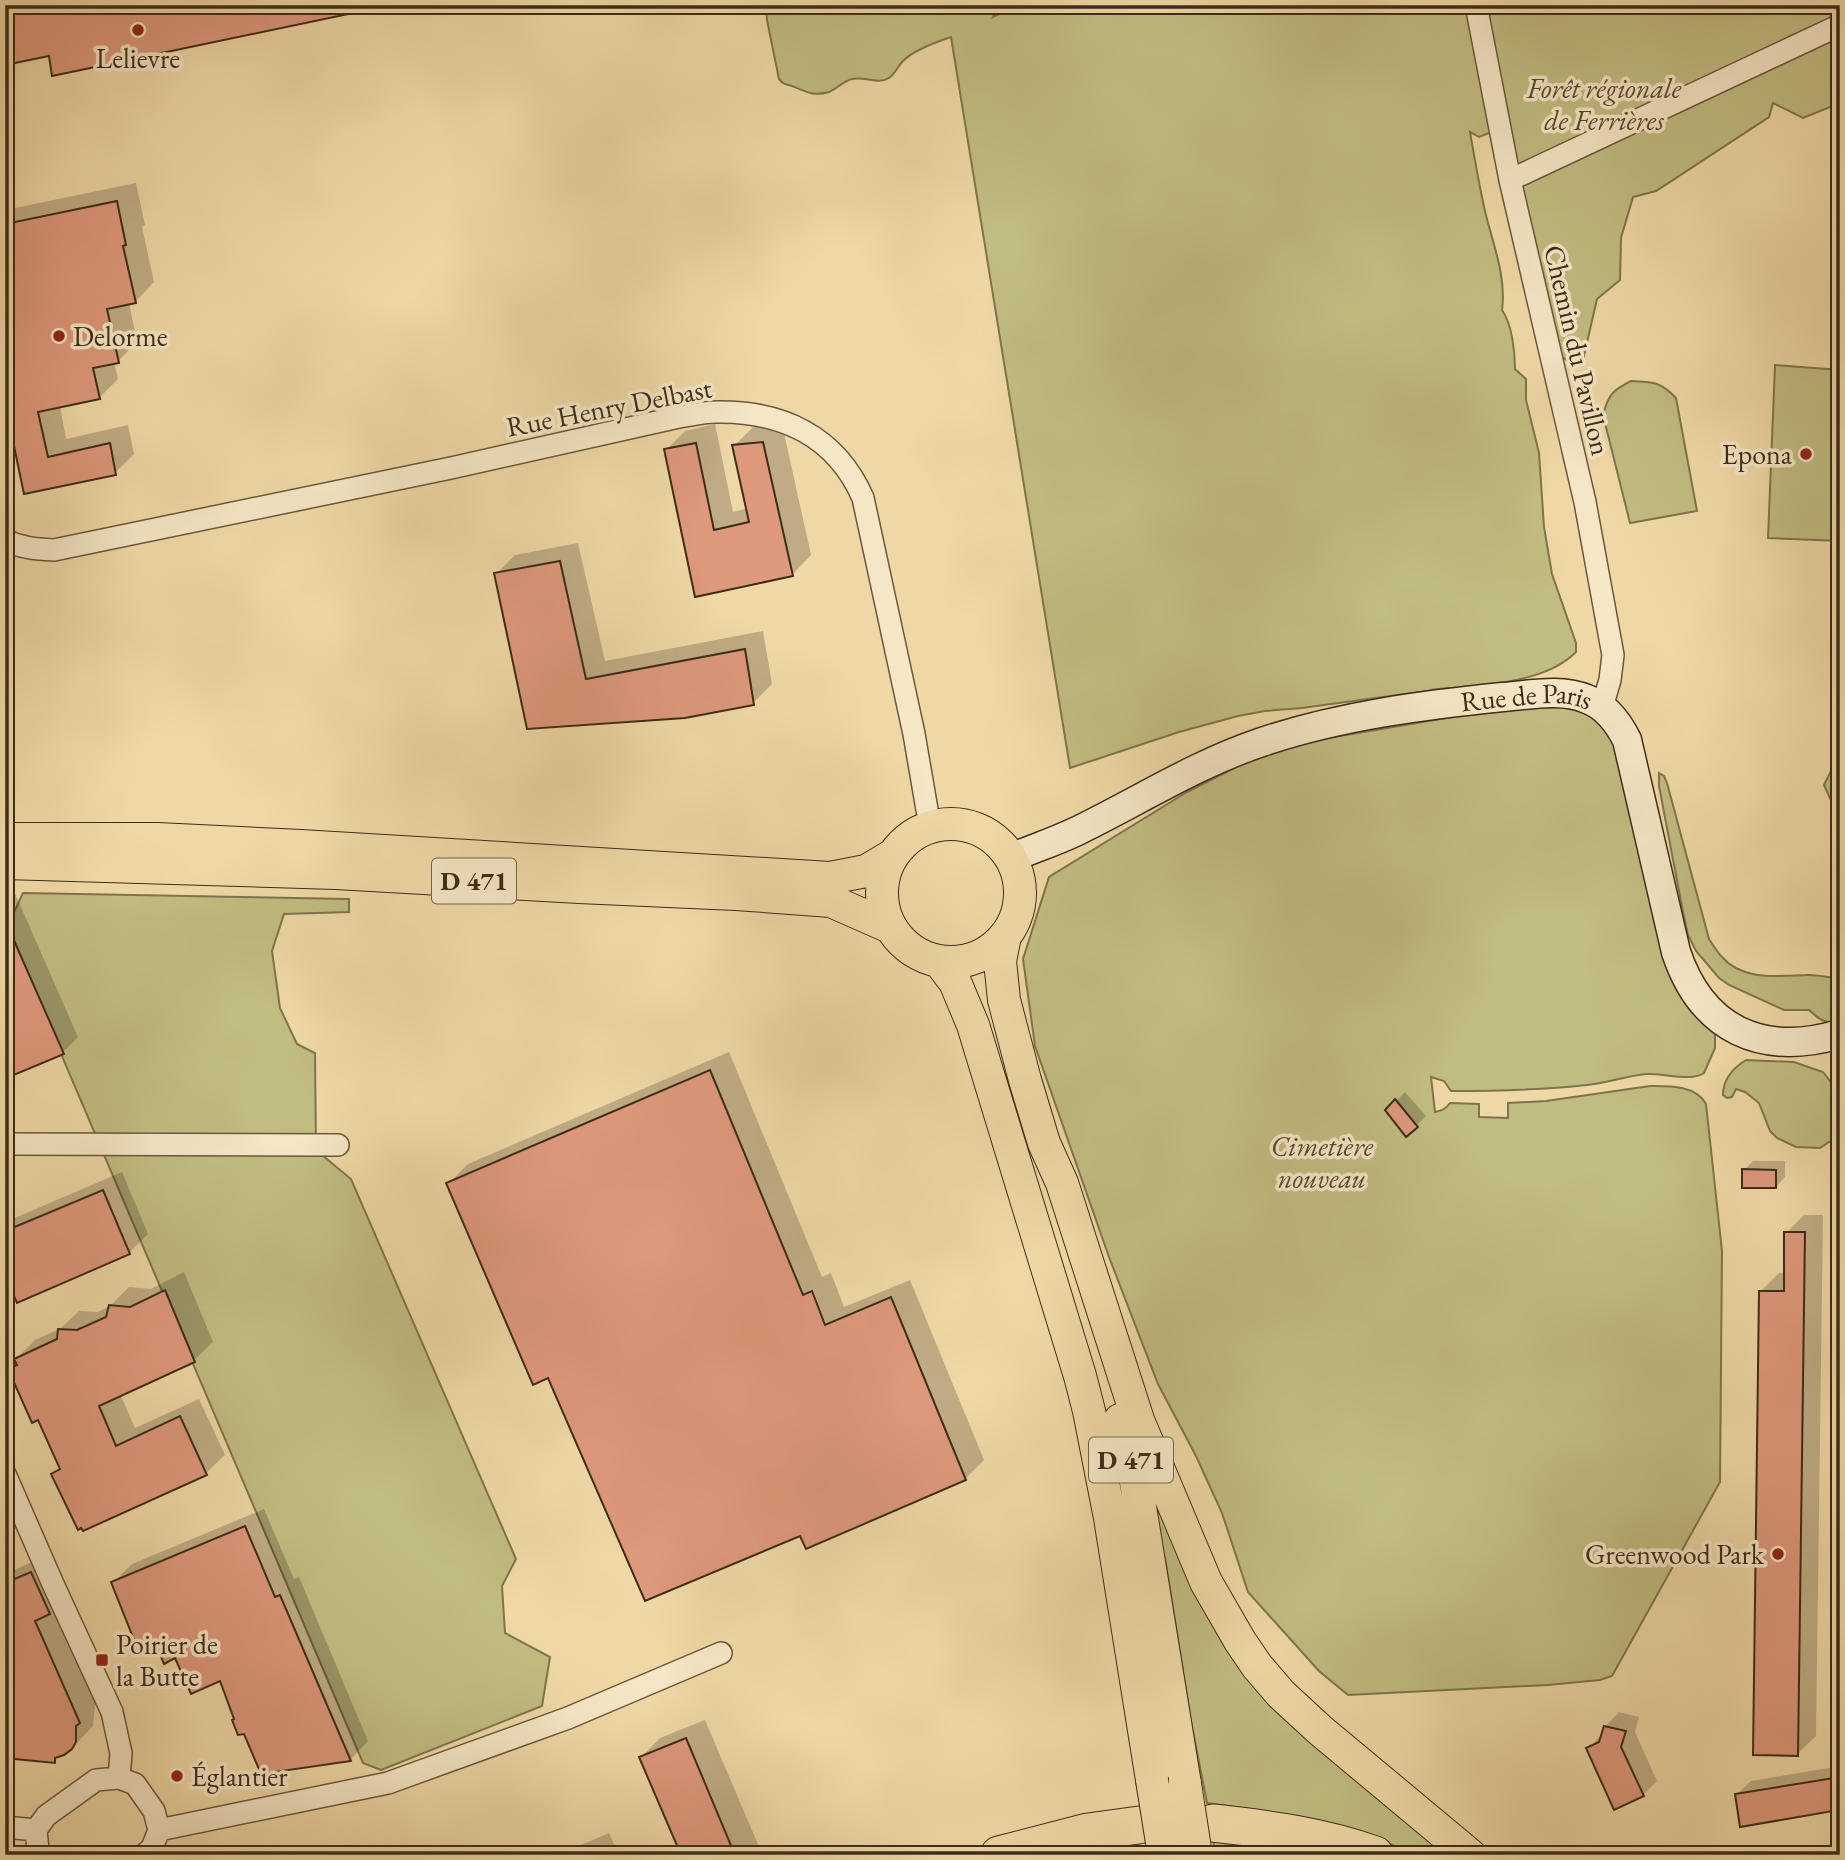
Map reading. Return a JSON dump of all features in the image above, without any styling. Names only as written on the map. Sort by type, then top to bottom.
[{"type":"highway","points":[[1213,1823],[1288,1832],[1331,1841],[1375,1855]]},
{"type":"highway","points":[[999,1855],[1088,1832],[1139,1825]]},
{"type":"main road","points":[[953,824],[976,828],[996,841],[1011,858],[1019,880],[1020,904],[1012,927],[992,949],[976,958],[958,962],[924,957],[899,939],[890,926],[884,909],[882,890],[885,872],[894,855],[909,838],[930,827],[953,824]]},
{"type":"main road","name":"D 471","points":[[5,839],[157,839],[830,878],[866,871],[894,855]]},
{"type":"main road","name":"D 471","points":[[5,863],[336,873],[736,894],[831,901],[890,926]]},
{"type":"main road","name":"D 471","points":[[1005,936],[1000,961],[1004,1000],[1044,1143],[1051,1183],[1135,1476],[1196,1855]]},
{"type":"main road","name":"D 471","points":[[939,961],[955,982],[972,1025],[1080,1376],[1108,1506],[1164,1855]]},
{"type":"main road","points":[[1044,1143],[1062,1183],[1138,1420],[1206,1582],[1222,1612],[1257,1665],[1281,1694],[1320,1730],[1470,1855]]},
{"type":"street","name":"Chemin du Pavillon","points":[[1476,5],[1510,180],[1585,502],[1613,655],[1610,680],[1602,707]]},
{"type":"street","points":[[1510,180],[1840,24]]},
{"type":"street","name":"Rue Henry Delbast","points":[[5,540],[32,549],[54,550],[451,468],[679,416],[715,412],[743,413],[786,423],[809,433],[828,446],[856,481],[863,498],[914,734],[930,827]]},
{"type":"street","name":"Rue de Paris","points":[[1011,858],[1073,833],[1192,771],[1261,742],[1360,717],[1482,699],[1562,693],[1577,695],[1602,707],[1617,722],[1627,740],[1676,952],[1689,985],[1702,1003],[1737,1030],[1762,1040],[1802,1042],[1840,1034]]},
{"type":"street","points":[[5,1144],[338,1145]]},
{"type":"street","points":[[5,1474],[112,1712],[121,1753],[118,1778]]},
{"type":"street","points":[[159,1830],[388,1783],[568,1718],[721,1653]]},
{"type":"street","points":[[42,1855],[38,1850],[36,1830],[46,1816],[96,1780],[118,1778],[135,1784],[154,1811],[159,1830],[152,1848],[144,1855]]},
{"type":"street","points":[[5,1826],[36,1830]]},
{"type":"green space","name":"Forêt régionale de Ferrières","points":[[766,5],[928,5],[938,10],[954,5],[992,5],[995,12],[993,17],[1019,5],[1840,5],[1840,103],[1803,118],[1773,103],[1769,117],[1656,191],[1633,197],[1621,238],[1620,280],[1597,299],[1583,360],[1567,360],[1547,350],[1494,131],[1479,137],[1470,132],[1483,202],[1500,269],[1502,310],[1511,330],[1515,369],[1526,379],[1526,400],[1539,453],[1544,527],[1552,574],[1576,643],[1576,652],[1566,661],[1541,673],[1513,681],[1238,716],[1179,732],[1070,768],[951,37],[913,53],[885,80],[852,79],[829,92],[814,94],[785,84],[779,79]]},
{"type":"green space","name":"Epona","points":[[1775,365],[1840,370],[1840,541],[1768,538]]},
{"type":"green space","points":[[1631,381],[1655,384],[1665,388],[1676,398],[1697,511],[1630,523],[1603,415],[1612,394]]},
{"type":"green space","name":"Cimetière nouveau","points":[[1561,704],[1591,714],[1612,734],[1715,1035],[1715,1048],[1704,1073],[1692,1077],[1646,1074],[1570,1087],[1451,1091],[1444,1081],[1431,1077],[1435,1112],[1450,1103],[1479,1104],[1479,1117],[1508,1118],[1508,1103],[1546,1101],[1650,1086],[1681,1088],[1702,1098],[1706,1104],[1722,1251],[1720,1482],[1612,1676],[1600,1680],[1548,1685],[1348,1695],[1319,1671],[1248,1592],[1222,1513],[1158,1384],[1109,1257],[1035,1046],[1023,959],[1049,877],[1187,792],[1244,763],[1304,742],[1518,706]]},
{"type":"green space","points":[[1840,762],[1840,820],[1824,785],[1834,765]]},
{"type":"green space","points":[[1659,773],[1667,783],[1709,939],[1717,951],[1730,965],[1750,974],[1840,978],[1840,1021],[1823,1020],[1809,1010],[1784,1010],[1729,985],[1719,978],[1696,951],[1688,935],[1683,912],[1659,786]]},
{"type":"green space","points":[[23,893],[349,899],[349,912],[284,914],[272,951],[280,1008],[297,1044],[315,1053],[316,1150],[351,1179],[516,1559],[502,1586],[505,1633],[550,1657],[542,1706],[381,1770],[363,1763],[7,927]]},
{"type":"green space","points":[[1746,1060],[1794,1062],[1823,1072],[1840,1094],[1840,1128],[1832,1140],[1820,1148],[1796,1147],[1777,1138],[1770,1131],[1759,1103],[1745,1092],[1736,1089],[1732,1097],[1723,1095],[1730,1075]]},
{"type":"green space","points":[[1143,1461],[1209,1601],[1452,1855],[1419,1855],[1357,1832],[1255,1810],[1207,1803],[1166,1564]]},
{"type":"green space","points":[[1213,1836],[1334,1855],[1215,1855]]},
{"type":"building","name":"Lelievre","points":[[5,5],[358,5],[358,12],[52,76],[49,56],[5,65]]},
{"type":"building","name":"Delorme","points":[[117,201],[126,245],[123,246],[136,303],[107,309],[119,363],[93,368],[100,399],[38,412],[48,457],[110,443],[116,475],[24,494],[5,403],[5,224]]},
{"type":"building","points":[[763,442],[793,576],[695,597],[664,449],[696,443],[714,530],[749,522],[732,445]]},
{"type":"building","points":[[560,561],[586,679],[745,649],[754,705],[685,718],[527,729],[494,573]]},
{"type":"building","points":[[5,920],[64,1054],[9,1077],[5,1068]]},
{"type":"building","points":[[710,1070],[803,1295],[812,1291],[825,1325],[891,1297],[966,1480],[806,1549],[800,1536],[645,1601],[548,1378],[533,1385],[446,1183]]},
{"type":"building","points":[[1395,1099],[1418,1127],[1406,1137],[1385,1110]]},
{"type":"building","points":[[1742,1169],[1776,1170],[1776,1188],[1742,1188]]},
{"type":"building","points":[[103,1190],[130,1254],[17,1303],[5,1276],[5,1231]]},
{"type":"building","name":"Greenwood Park","points":[[1784,1232],[1805,1232],[1798,1756],[1753,1755],[1759,1291],[1784,1291]]},
{"type":"building","points":[[165,1290],[195,1362],[99,1406],[116,1446],[180,1416],[207,1475],[83,1531],[81,1528],[78,1530],[51,1474],[60,1469],[38,1420],[32,1423],[8,1369],[17,1365],[14,1359],[57,1339],[58,1329],[77,1330],[106,1317],[109,1305],[130,1307]]},
{"type":"building","points":[[245,1526],[275,1597],[280,1595],[351,1761],[261,1774],[244,1734],[238,1735],[220,1681],[191,1694],[175,1658],[164,1664],[157,1647],[140,1655],[111,1582]]},
{"type":"building","points":[[31,1572],[50,1614],[35,1621],[80,1723],[76,1726],[76,1742],[72,1749],[55,1758],[55,1763],[5,1758],[5,1583]]},
{"type":"building","points":[[1604,1726],[1626,1731],[1621,1747],[1644,1796],[1614,1810],[1586,1748],[1599,1742]]},
{"type":"building","points":[[686,1738],[735,1855],[681,1855],[639,1757]]},
{"type":"building","points":[[1834,1778],[1839,1810],[1740,1827],[1735,1794]]},
{"type":"place","name":"Lelievre","points":[[138,30]]},
{"type":"place","name":"Delorme","points":[[59,336]]},
{"type":"place","name":"Epona","points":[[1806,454]]},
{"type":"place","name":"Greenwood Park","points":[[1778,1554]]},
{"type":"place","name":"Poirier de la Butte","points":[[102,1660]]},
{"type":"place","name":"Églantier","points":[[177,1776]]}]
